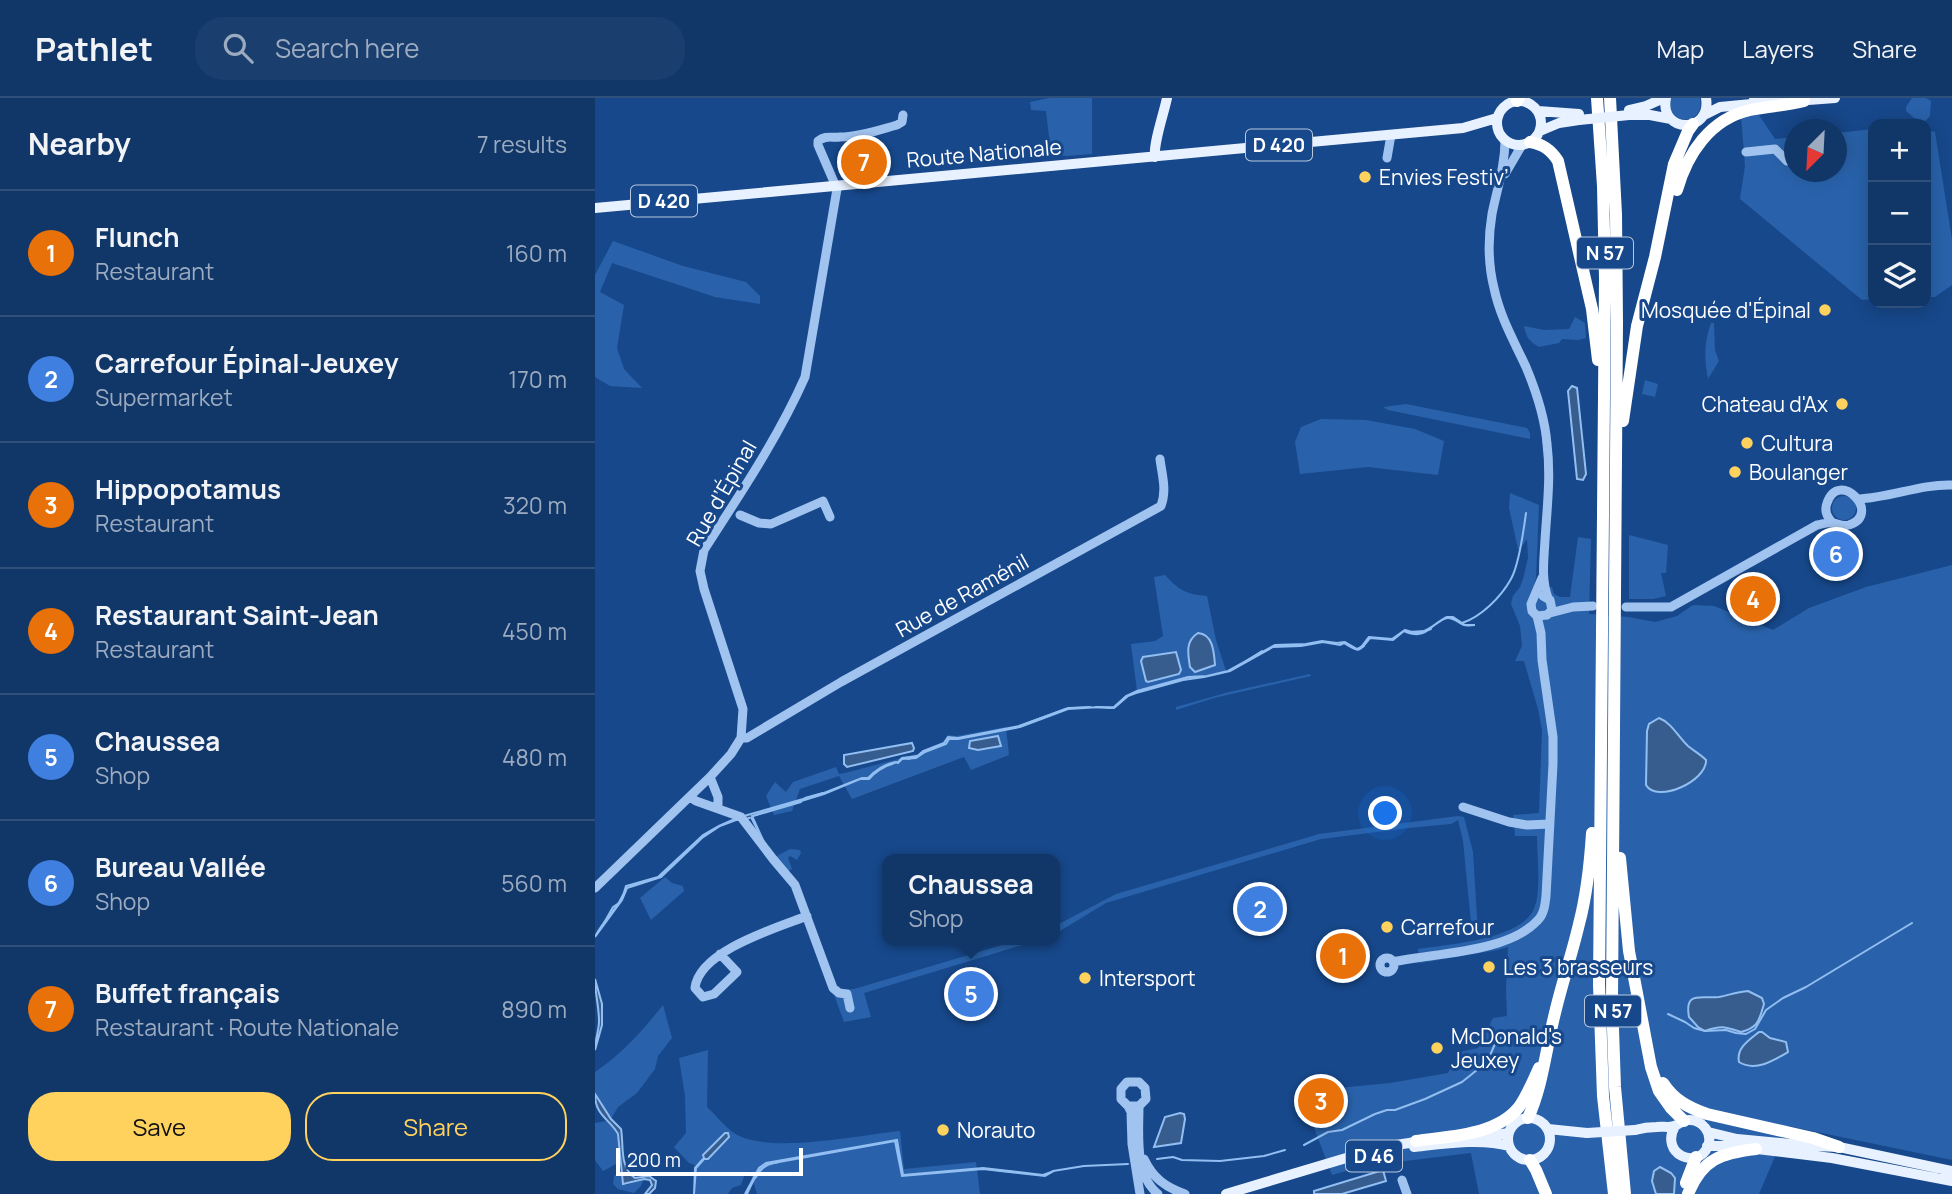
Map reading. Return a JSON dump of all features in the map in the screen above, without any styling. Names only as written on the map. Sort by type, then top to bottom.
[{"type":"highway","name":"N 57","points":[[1597,98],[1604,214],[1605,409],[1600,809],[1601,1053],[1614,1194]]},
{"type":"highway","name":"N 57","points":[[1610,98],[1616,214],[1617,467],[1613,1038],[1625,1194]]},
{"type":"highway","points":[[1655,257],[1688,159],[1705,136],[1723,122],[1743,112],[1804,101]]},
{"type":"highway","points":[[1617,467],[1637,327],[1674,164],[1693,124]]},
{"type":"highway","points":[[1526,144],[1539,144],[1553,153],[1558,162],[1592,309],[1605,409]]},
{"type":"highway","points":[[1528,1118],[1540,1088],[1545,1055],[1580,921],[1593,832],[1600,809]]},
{"type":"highway","points":[[1613,828],[1620,861],[1629,951],[1651,1067],[1659,1091],[1680,1124]]},
{"type":"highway","points":[[1649,1051],[1654,1067],[1667,1089],[1691,1109],[1813,1138],[1839,1147]]},
{"type":"highway","points":[[1416,1141],[1488,1128],[1504,1121],[1518,1108],[1545,1055]]},
{"type":"highway","points":[[1686,1194],[1700,1171],[1714,1159],[1736,1151],[1756,1149]]},
{"type":"highway","points":[[1686,1194],[1688,1177],[1696,1157]]},
{"type":"highway","points":[[1530,1160],[1546,1194]]},
{"type":"main road","points":[[1161,156],[1154,148],[1167,98]]},
{"type":"main road","points":[[1629,113],[1665,98]]},
{"type":"main road","points":[[1665,98],[1665,109],[1671,120]]},
{"type":"main road","points":[[1704,115],[1706,98]]},
{"type":"main road","points":[[1737,98],[1783,98]]},
{"type":"main road","points":[[1540,131],[1538,111],[1529,103],[1518,99],[1504,106],[1497,118],[1496,124],[1502,138],[1513,145],[1526,144],[1540,131],[1579,117],[1629,113],[1650,115],[1682,125],[1693,124],[1720,107],[1835,98]]},
{"type":"main road","points":[[1538,111],[1579,117]]},
{"type":"main road","name":"D 420","points":[[1161,156],[1463,128],[1497,118]]},
{"type":"main road","points":[[1139,158],[1161,125]]},
{"type":"main road","name":"D 420","points":[[1463,128],[1492,132],[1502,138]]},
{"type":"main road","name":"Route Nationale","points":[[595,208],[1161,156]]},
{"type":"main road","points":[[1528,1118],[1536,1119],[1548,1129],[1550,1142],[1545,1153],[1536,1159],[1516,1156],[1509,1146],[1509,1133],[1516,1123],[1528,1118]]},
{"type":"main road","points":[[1550,1142],[1587,1133],[1696,1121],[1708,1132],[1737,1139],[1839,1147],[1952,1171]]},
{"type":"main road","points":[[1680,1124],[1671,1138],[1671,1144],[1681,1156],[1696,1157],[1705,1151],[1708,1132]]},
{"type":"main road","points":[[1548,1129],[1587,1133]]},
{"type":"main road","points":[[1635,1129],[1654,1133],[1671,1144]]},
{"type":"main road","name":"D 46","points":[[1245,1190],[1383,1147],[1416,1141],[1509,1133]]},
{"type":"main road","name":"D 46","points":[[1226,1194],[1415,1147],[1479,1143],[1509,1146]]},
{"type":"main road","points":[[1707,1146],[1731,1146],[1832,1158],[1952,1181]]},
{"type":"street","points":[[835,186],[818,141],[821,138],[856,135],[897,125],[904,115]]},
{"type":"street","points":[[1387,158],[1391,135]]},
{"type":"street","points":[[1502,138],[1505,156],[1492,214],[1490,266],[1500,311],[1538,396],[1549,463],[1543,577],[1531,608],[1545,616],[1573,607],[1593,606]]},
{"type":"street","points":[[1501,182],[1526,144]]},
{"type":"street","points":[[1746,152],[1775,149],[1784,158]]},
{"type":"street","name":"Rue d’Épinal","points":[[741,738],[743,709],[699,571],[704,550],[793,404],[805,377],[837,189],[835,186]]},
{"type":"street","name":"Rue de Raménil","points":[[741,738],[747,738],[841,682],[1160,506],[1164,498],[1164,485],[1160,459]]},
{"type":"street","points":[[1817,525],[1826,513],[1829,497],[1839,491],[1850,492],[1859,499],[1869,499],[1925,487],[1952,488]]},
{"type":"street","points":[[1826,513],[1832,522],[1841,526],[1850,525],[1870,504],[1952,488]]},
{"type":"street","points":[[1859,499],[1861,511]]},
{"type":"street","points":[[732,507],[759,523],[771,524],[823,501],[830,517]]},
{"type":"street","points":[[726,516],[740,514]]},
{"type":"street","points":[[1626,607],[1671,607],[1817,525],[1832,522]]},
{"type":"street","points":[[1393,962],[1499,943],[1538,921],[1545,905],[1551,824],[1553,737],[1542,660],[1541,633],[1545,616],[1552,606],[1543,577]]},
{"type":"street","points":[[1535,598],[1542,596],[1573,607]]},
{"type":"street","points":[[595,888],[711,777],[741,738]]},
{"type":"street","points":[[711,777],[718,797],[718,808]]},
{"type":"street","points":[[690,796],[696,801],[743,819],[795,885],[833,988],[839,993],[847,993],[850,1008]]},
{"type":"street","points":[[1463,807],[1509,822],[1527,825],[1551,824]]},
{"type":"street","points":[[720,954],[737,972],[714,994],[703,997],[695,988],[696,978],[720,954],[735,944],[807,916]]},
{"type":"street","points":[[1128,1106],[1139,1105],[1146,1099],[1145,1088],[1139,1082],[1131,1081],[1124,1085],[1120,1094],[1131,1112],[1132,1143],[1140,1194]]},
{"type":"street","points":[[1139,1105],[1139,1144],[1143,1169],[1149,1185],[1158,1194]]},
{"type":"street","points":[[1139,1144],[1154,1176],[1163,1184],[1185,1194]]},
{"type":"street","points":[[1402,1180],[1407,1194]]},
{"type":"street","points":[[1220,1194],[1245,1190]]},
{"type":"shaded area","points":[[1049,98],[1092,98],[1092,154],[1051,154],[1046,111],[1031,110],[1030,102]]},
{"type":"shaded area","points":[[1671,98],[1700,98],[1699,112],[1690,119],[1680,119],[1671,110]]},
{"type":"shaded area","points":[[1912,98],[1926,98],[1931,101],[1930,116],[1927,119],[1914,118],[1906,111]]},
{"type":"shaded area","points":[[1757,112],[1775,139],[1784,138],[1784,182],[1847,182],[1847,132],[1868,130],[1868,299],[1862,300],[1740,199],[1745,166],[1741,116]]},
{"type":"shaded area","points":[[1931,131],[1935,132],[1952,240],[1952,285],[1931,297]]},
{"type":"shaded area","points":[[613,241],[683,266],[746,282],[760,296],[760,304],[715,297],[612,263],[600,292],[624,305],[617,348],[624,369],[642,388],[610,386],[595,377],[595,275]]},
{"type":"shaded area","points":[[1575,317],[1585,323],[1586,338],[1562,339],[1559,343],[1539,347],[1529,338],[1524,326],[1544,330],[1569,329]]},
{"type":"shaded area","points":[[1711,323],[1714,323],[1715,350],[1719,361],[1708,379],[1705,351]]},
{"type":"shaded area","points":[[1645,380],[1658,384],[1655,397],[1642,394]]},
{"type":"shaded area","points":[[1572,386],[1577,388],[1586,474],[1583,480],[1577,479],[1568,391]]},
{"type":"shaded area","points":[[1406,404],[1527,428],[1530,439],[1383,407]]},
{"type":"shaded area","points":[[1321,419],[1366,420],[1415,429],[1444,441],[1438,475],[1368,467],[1300,474],[1295,442],[1301,427]]},
{"type":"shaded area","points":[[1510,493],[1539,505],[1536,578],[1533,590],[1552,587],[1554,594],[1570,597],[1578,537],[1591,539],[1589,614],[1655,622],[1677,616],[1693,605],[1714,606],[1773,630],[1809,608],[1866,587],[1952,565],[1952,1160],[1788,1126],[1759,1194],[1479,1194],[1471,1153],[1364,1166],[1332,1175],[1308,1112],[1338,1110],[1338,1088],[1448,1073],[1459,1052],[1478,1048],[1493,1018],[1507,1016],[1508,947],[1420,963],[1418,949],[1501,933],[1517,926],[1528,917],[1537,899],[1537,836],[1515,836],[1513,815],[1539,813],[1542,730],[1524,661],[1515,661],[1522,646],[1520,626],[1511,604],[1523,579],[1528,558],[1527,539],[1518,549],[1509,508]]},
{"type":"shaded area","points":[[1839,496],[1849,496],[1856,503],[1856,513],[1849,520],[1839,520],[1832,513],[1832,503]]},
{"type":"shaded area","points":[[1629,535],[1668,545],[1666,573],[1661,573],[1666,596],[1629,599]]},
{"type":"shaded area","points":[[1165,575],[1184,591],[1207,596],[1226,671],[1137,691],[1131,644],[1155,641],[1163,636],[1154,577]]},
{"type":"shaded area","points":[[1435,625],[1424,633],[1419,634],[1404,631],[1393,640],[1370,638],[1359,650],[1354,649],[1344,643],[1340,645],[1323,642],[1301,646],[1273,647],[1230,671],[1136,693],[1114,708],[1103,707],[1114,707],[1126,696],[1137,691],[1188,677],[1228,671],[1275,645],[1322,641],[1344,642],[1359,649],[1369,637],[1392,639],[1405,630],[1423,632]]},
{"type":"shaded area","points":[[1198,633],[1210,640],[1215,665],[1195,672],[1190,667],[1188,648]]},
{"type":"shaded area","points":[[1176,652],[1181,670],[1179,674],[1146,681],[1141,661],[1143,657]]},
{"type":"shaded area","points":[[1310,674],[1311,676],[1214,698],[1176,710],[1176,707],[1229,692]]},
{"type":"shaded area","points":[[1093,707],[1068,709],[1020,727],[958,739],[949,739],[946,744],[916,758],[902,759],[898,763],[886,766],[869,779],[860,779],[824,794],[752,816],[769,853],[751,817],[720,826],[702,838],[661,877],[627,888],[622,900],[595,937],[621,900],[626,886],[658,877],[703,835],[719,826],[737,818],[824,793],[862,778],[868,778],[885,765],[898,762],[902,758],[918,756],[923,751],[944,743],[948,737],[958,738],[1020,726],[1068,708]]},
{"type":"shaded area","points":[[1659,718],[1668,723],[1688,746],[1706,760],[1699,775],[1690,782],[1681,788],[1660,792],[1646,785],[1647,731],[1649,724]]},
{"type":"shaded area","points":[[1006,727],[1009,755],[971,770],[964,757],[852,799],[839,776],[800,789],[792,811],[774,815],[766,796],[775,782],[786,792],[793,782],[836,767],[839,774],[845,773],[932,750],[948,735]]},
{"type":"shaded area","points":[[998,736],[1001,746],[978,750],[969,748],[970,741]]},
{"type":"shaded area","points":[[912,743],[913,751],[847,767],[844,764],[844,755]]},
{"type":"shaded area","points":[[1464,817],[1473,852],[1478,933],[1472,933],[1463,841],[1458,820],[1451,824],[1321,839],[1106,903],[1060,931],[1060,923],[1116,894],[1319,834]]},
{"type":"shaded area","points":[[790,849],[800,850],[797,860],[790,856],[788,858],[792,869],[787,872],[801,891],[831,980],[841,989],[854,989],[1002,945],[1022,945],[864,993],[871,1017],[844,1022],[794,885],[775,857]]},
{"type":"shaded area","points":[[665,877],[672,883],[683,886],[684,891],[651,920],[640,898]]},
{"type":"shaded area","points":[[595,979],[602,1004],[602,1025],[595,1050],[599,1021]]},
{"type":"shaded area","points":[[1748,991],[1762,998],[1764,1004],[1757,1022],[1747,1030],[1741,1032],[1720,1027],[1705,1031],[1689,1017],[1688,1008],[1692,999]]},
{"type":"shaded area","points":[[663,1005],[672,1038],[658,1056],[655,1069],[637,1093],[618,1107],[611,1119],[595,1094],[595,1072],[631,1042]]},
{"type":"shaded area","points":[[1759,1032],[1786,1042],[1788,1052],[1758,1066],[1739,1062],[1741,1048]]},
{"type":"shaded area","points":[[708,1050],[707,1107],[734,1133],[768,1143],[790,1143],[900,1131],[904,1169],[976,1162],[980,1194],[757,1194],[750,1171],[745,1174],[741,1185],[732,1188],[728,1194],[694,1194],[697,1166],[689,1163],[674,1147],[686,1133],[685,1096],[679,1058]]},
{"type":"shaded area","points":[[595,1094],[621,1129],[626,1168],[635,1178],[649,1176],[656,1181],[655,1188],[649,1194],[645,1194],[652,1185],[650,1180],[623,1184],[618,1134],[597,1107]]},
{"type":"shaded area","points":[[1184,1114],[1185,1119],[1181,1143],[1154,1147],[1165,1117]]},
{"type":"shaded area","points":[[606,1121],[619,1139],[620,1162],[603,1171],[595,1160],[595,1123]]},
{"type":"shaded area","points":[[728,1133],[729,1137],[696,1168],[694,1194],[695,1168],[704,1158],[703,1155]]},
{"type":"shaded area","points":[[897,1140],[903,1175],[983,1168],[1043,1175],[1054,1171],[1045,1176],[983,1169],[902,1176],[895,1141],[768,1164],[760,1170],[745,1194],[759,1168],[766,1163]]},
{"type":"shaded area","points":[[1660,1167],[1675,1178],[1674,1194],[1656,1194],[1652,1181],[1654,1171]]},
{"type":"shaded area","points":[[1383,1170],[1386,1181],[1342,1194],[1314,1194],[1314,1191]]},
{"type":"shaded area","points":[[621,1171],[626,1185],[644,1179],[634,1193],[618,1189],[613,1184],[614,1176]]},
{"type":"waterway","points":[[1462,623],[1490,606],[1511,579],[1526,513]]},
{"type":"waterway","points":[[1409,632],[1431,629]]},
{"type":"waterway","points":[[1345,642],[1357,649],[1364,646]]},
{"type":"waterway","points":[[1246,661],[1262,651]]},
{"type":"waterway","points":[[1231,670],[1241,664]]},
{"type":"waterway","points":[[1116,706],[1125,698]]},
{"type":"waterway","points":[[1072,708],[1090,707]]},
{"type":"waterway","points":[[1096,707],[1111,708]]},
{"type":"waterway","points":[[1019,726],[1066,709]]},
{"type":"waterway","points":[[908,759],[921,753]]},
{"type":"waterway","points":[[805,798],[823,793]]},
{"type":"waterway","points":[[753,816],[801,802]]},
{"type":"waterway","points":[[604,923],[613,907],[619,903]]},
{"type":"waterway","points":[[1668,1014],[1705,1031],[1726,1030],[1746,1034],[1755,1029],[1766,1010],[1783,998],[1912,923]]},
{"type":"waterway","points":[[1304,1145],[1328,1132],[1342,1130],[1375,1114],[1425,1099],[1462,1082],[1487,1062],[1495,1044],[1502,1037],[1518,1032]]},
{"type":"waterway","points":[[1157,1159],[1173,1157],[1182,1160],[1220,1161],[1264,1156],[1285,1150]]},
{"type":"waterway","points":[[756,1177],[766,1166],[779,1162]]},
{"type":"waterway","points":[[1053,1171],[1128,1164]]},
{"type":"waterway","points":[[971,1169],[990,1169]]},
{"type":"waterway","points":[[995,1170],[1014,1172]]},
{"type":"waterway","points":[[747,1194],[753,1181]]},
{"type":"place","name":"Buffet français","points":[[864,162]]},
{"type":"place","name":"Envies Festiv’","points":[[1365,177]]},
{"type":"place","name":"Mosquée d'Épinal","points":[[1825,310]]},
{"type":"place","name":"Chateau d'Ax","points":[[1842,404]]},
{"type":"place","name":"Cultura","points":[[1747,443]]},
{"type":"place","name":"Boulanger","points":[[1735,472]]},
{"type":"place","name":"Bureau Vallée","points":[[1836,554]]},
{"type":"place","name":"Restaurant Saint-Jean","points":[[1753,599]]},
{"type":"place","name":"Carrefour Épinal-Jeuxey","points":[[1260,909]]},
{"type":"place","name":"Carrefour","points":[[1387,927]]},
{"type":"place","name":"Flunch","points":[[1343,956]]},
{"type":"place","name":"Les 3 brasseurs","points":[[1489,967]]},
{"type":"place","name":"Intersport","points":[[1085,978]]},
{"type":"place","name":"Chaussea","points":[[971,994]]},
{"type":"place","name":"McDonald's Jeuxey","points":[[1437,1048]]},
{"type":"place","name":"Hippopotamus","points":[[1321,1101]]},
{"type":"place","name":"Norauto","points":[[943,1130]]}]
